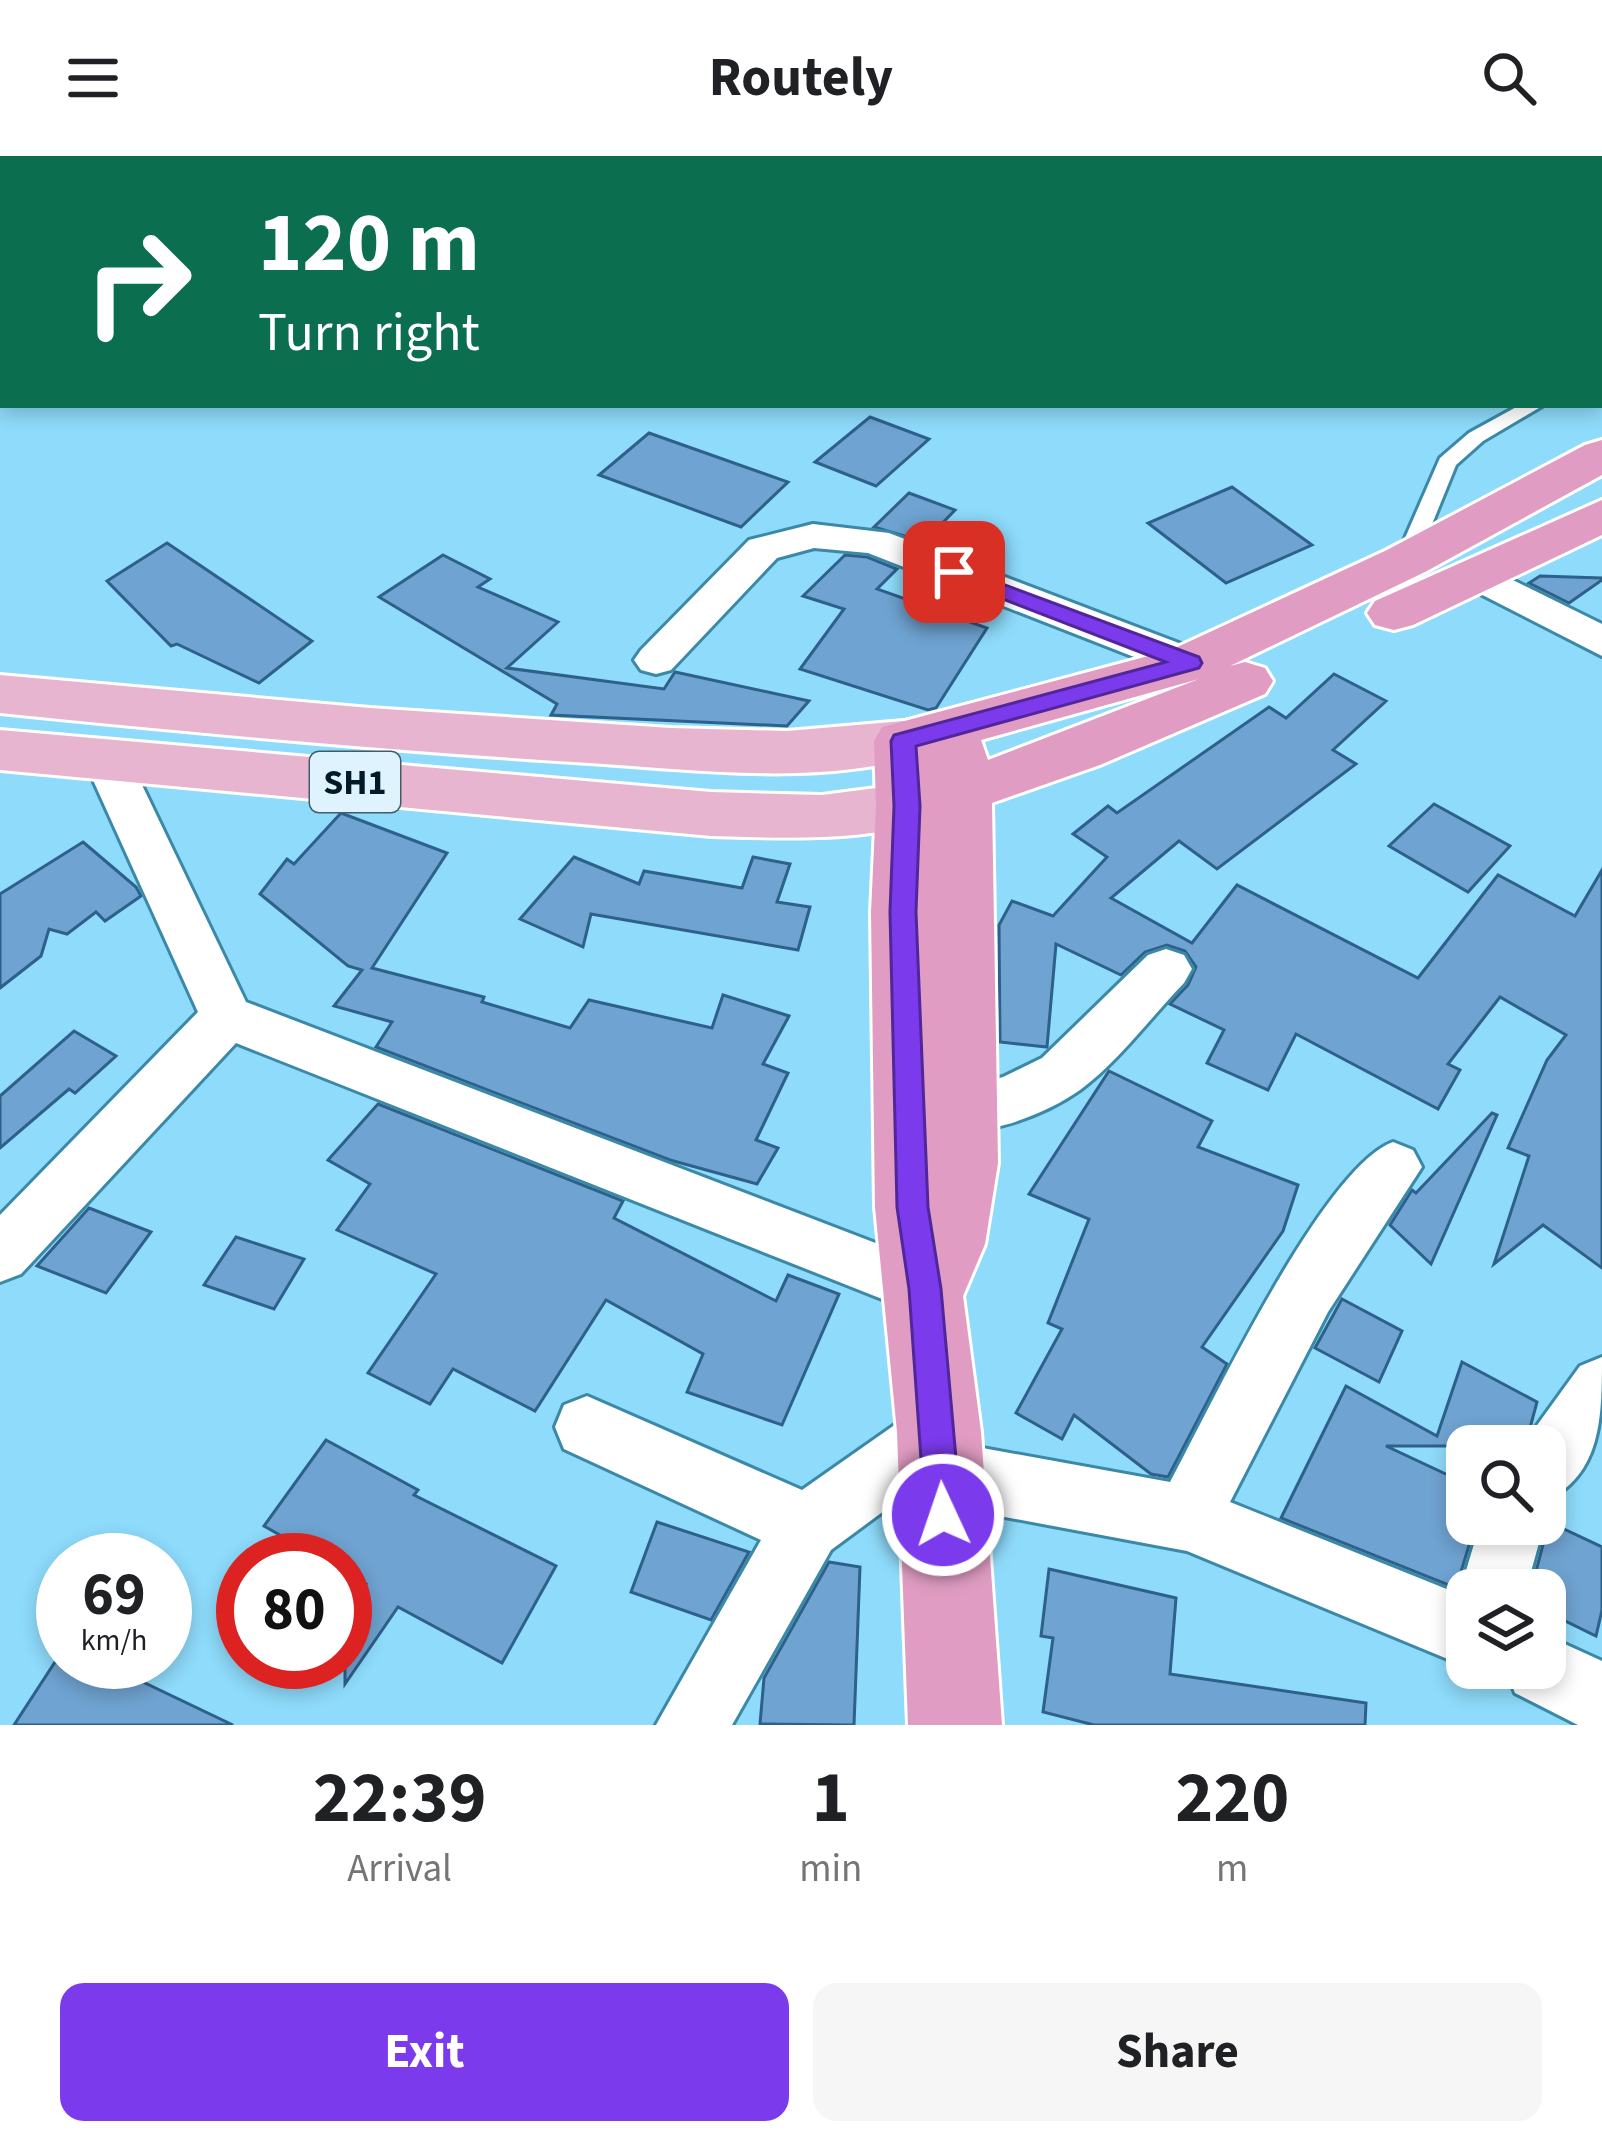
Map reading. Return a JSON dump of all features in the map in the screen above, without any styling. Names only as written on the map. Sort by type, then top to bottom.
[{"type":"highway","points":[[925,1289],[948,1251],[959,1186],[960,1111],[958,945],[928,734],[1190,663],[1406,561],[1602,455]]},
{"type":"highway","points":[[935,799],[1109,742],[1602,515]]},
{"type":"highway","points":[[935,799],[903,912],[913,1207],[940,1453],[955,1725]]},
{"type":"main road","name":"SH1","points":[[0,694],[364,728],[637,746],[848,751],[928,734]]},
{"type":"main road","name":"SH1","points":[[0,750],[711,814],[822,817],[935,799]]},
{"type":"street","points":[[656,660],[764,549],[813,536],[875,542],[1190,663]]},
{"type":"street","points":[[1476,575],[1602,642]]},
{"type":"street","points":[[106,760],[227,1017],[925,1289]]},
{"type":"street","points":[[960,1111],[1015,1097],[1061,1074],[1166,969]]},
{"type":"street","points":[[0,1255],[227,1017]]},
{"type":"street","points":[[1187,1518],[1308,1287],[1348,1220],[1393,1167]]},
{"type":"street","points":[[1566,1439],[1602,1387]]},
{"type":"street","points":[[587,1427],[807,1526]]},
{"type":"street","points":[[692,1725],[807,1526],[940,1453],[1187,1518],[1446,1624]]},
{"type":"street","points":[[1566,1681],[1602,1699]]},
{"type":"lane","points":[[1406,561],[1447,462],[1476,436],[1528,408]]},
{"type":"building","points":[[870,417],[929,439],[876,486],[815,462]]},
{"type":"building","points":[[649,433],[788,482],[741,527],[599,475]]},
{"type":"building","points":[[1232,487],[1312,545],[1226,583],[1148,523]]},
{"type":"building","points":[[909,493],[955,510],[924,542],[874,527]]},
{"type":"building","points":[[167,543],[312,641],[259,683],[177,644],[171,646],[107,581]]},
{"type":"building","points":[[443,555],[490,579],[478,587],[558,622],[507,668],[664,689],[675,672],[809,701],[787,726],[551,715],[557,704],[379,597]]},
{"type":"building","points":[[845,555],[867,557],[897,569],[877,589],[987,628],[936,708],[928,710],[800,669],[844,609],[803,596]]},
{"type":"building","points":[[1540,576],[1602,580],[1569,603],[1529,583]]},
{"type":"building","points":[[1334,674],[1386,701],[1333,750],[1356,764],[1217,869],[1179,841],[1111,898],[1192,943],[1237,885],[1418,978],[1498,875],[1575,916],[1602,870],[1602,1268],[1543,1225],[1494,1264],[1529,1156],[1508,1148],[1547,1060],[1566,1035],[1500,997],[1448,1064],[1460,1070],[1438,1109],[1296,1034],[1268,1090],[1207,1063],[1224,1030],[1170,1004],[1188,985],[1196,967],[1185,951],[1167,945],[1145,952],[1121,975],[1056,944],[1047,1047],[1000,1042],[999,925],[1012,901],[1053,916],[1107,857],[1073,834],[1108,806],[1117,813],[1269,707],[1286,718]]},
{"type":"building","points":[[1434,804],[1510,846],[1468,892],[1389,846]]},
{"type":"building","points":[[341,813],[447,853],[372,968],[484,997],[482,1002],[570,1028],[589,1000],[712,1028],[723,995],[789,1016],[763,1064],[788,1073],[756,1140],[778,1148],[757,1184],[670,1160],[376,1047],[392,1022],[334,1006],[362,970],[348,966],[260,894],[287,859],[294,864]]},
{"type":"building","points":[[83,842],[141,896],[105,921],[96,912],[67,934],[49,929],[41,956],[0,988],[0,894]]},
{"type":"building","points":[[574,857],[639,884],[644,871],[742,888],[753,857],[790,864],[777,902],[810,907],[798,950],[591,914],[583,947],[520,919]]},
{"type":"building","points":[[74,1031],[116,1056],[0,1148],[0,1096]]},
{"type":"building","points":[[1109,1071],[1212,1121],[1198,1147],[1298,1185],[1283,1231],[1202,1347],[1227,1364],[1168,1477],[1151,1474],[1074,1415],[1062,1439],[1016,1413],[1062,1329],[1048,1323],[1089,1219],[1029,1194]]},
{"type":"building","points":[[378,1104],[623,1201],[614,1218],[776,1301],[788,1275],[839,1294],[782,1425],[687,1392],[703,1354],[606,1300],[535,1411],[453,1369],[430,1404],[368,1373],[436,1274],[337,1230],[370,1184],[328,1160]]},
{"type":"building","points":[[1492,1113],[1497,1115],[1431,1264],[1390,1225],[1412,1190],[1416,1193]]},
{"type":"building","points":[[89,1208],[151,1232],[106,1293],[37,1266]]},
{"type":"building","points":[[236,1237],[304,1259],[274,1309],[204,1285]]},
{"type":"building","points":[[1342,1299],[1402,1331],[1379,1382],[1315,1348]]},
{"type":"building","points":[[1462,1362],[1537,1402],[1531,1425],[1446,1425],[1446,1446],[1386,1446],[1446,1474],[1446,1545],[1469,1545],[1462,1569],[1446,1569],[1446,1584],[1281,1518],[1346,1386],[1437,1436]]},
{"type":"building","points":[[326,1440],[418,1490],[414,1495],[556,1566],[502,1663],[398,1607],[372,1645],[372,1533],[276,1533],[264,1526]]},
{"type":"building","points":[[657,1522],[749,1552],[711,1620],[631,1592]]},
{"type":"building","points":[[1566,1530],[1602,1547],[1602,1610],[1596,1636],[1566,1621],[1566,1569],[1537,1569],[1543,1545],[1566,1545]]},
{"type":"building","points":[[829,1562],[860,1567],[854,1725],[760,1724],[764,1678]]},
{"type":"building","points":[[1049,1569],[1176,1598],[1170,1674],[1366,1703],[1365,1725],[1094,1725],[1043,1712],[1053,1638],[1041,1636]]},
{"type":"building","points":[[37,1689],[158,1689],[233,1725],[14,1725]]},
{"type":"route","points":[[943,1515],[939,1432],[913,1207],[903,912],[907,806],[903,741],[1190,663],[954,572]]}]
